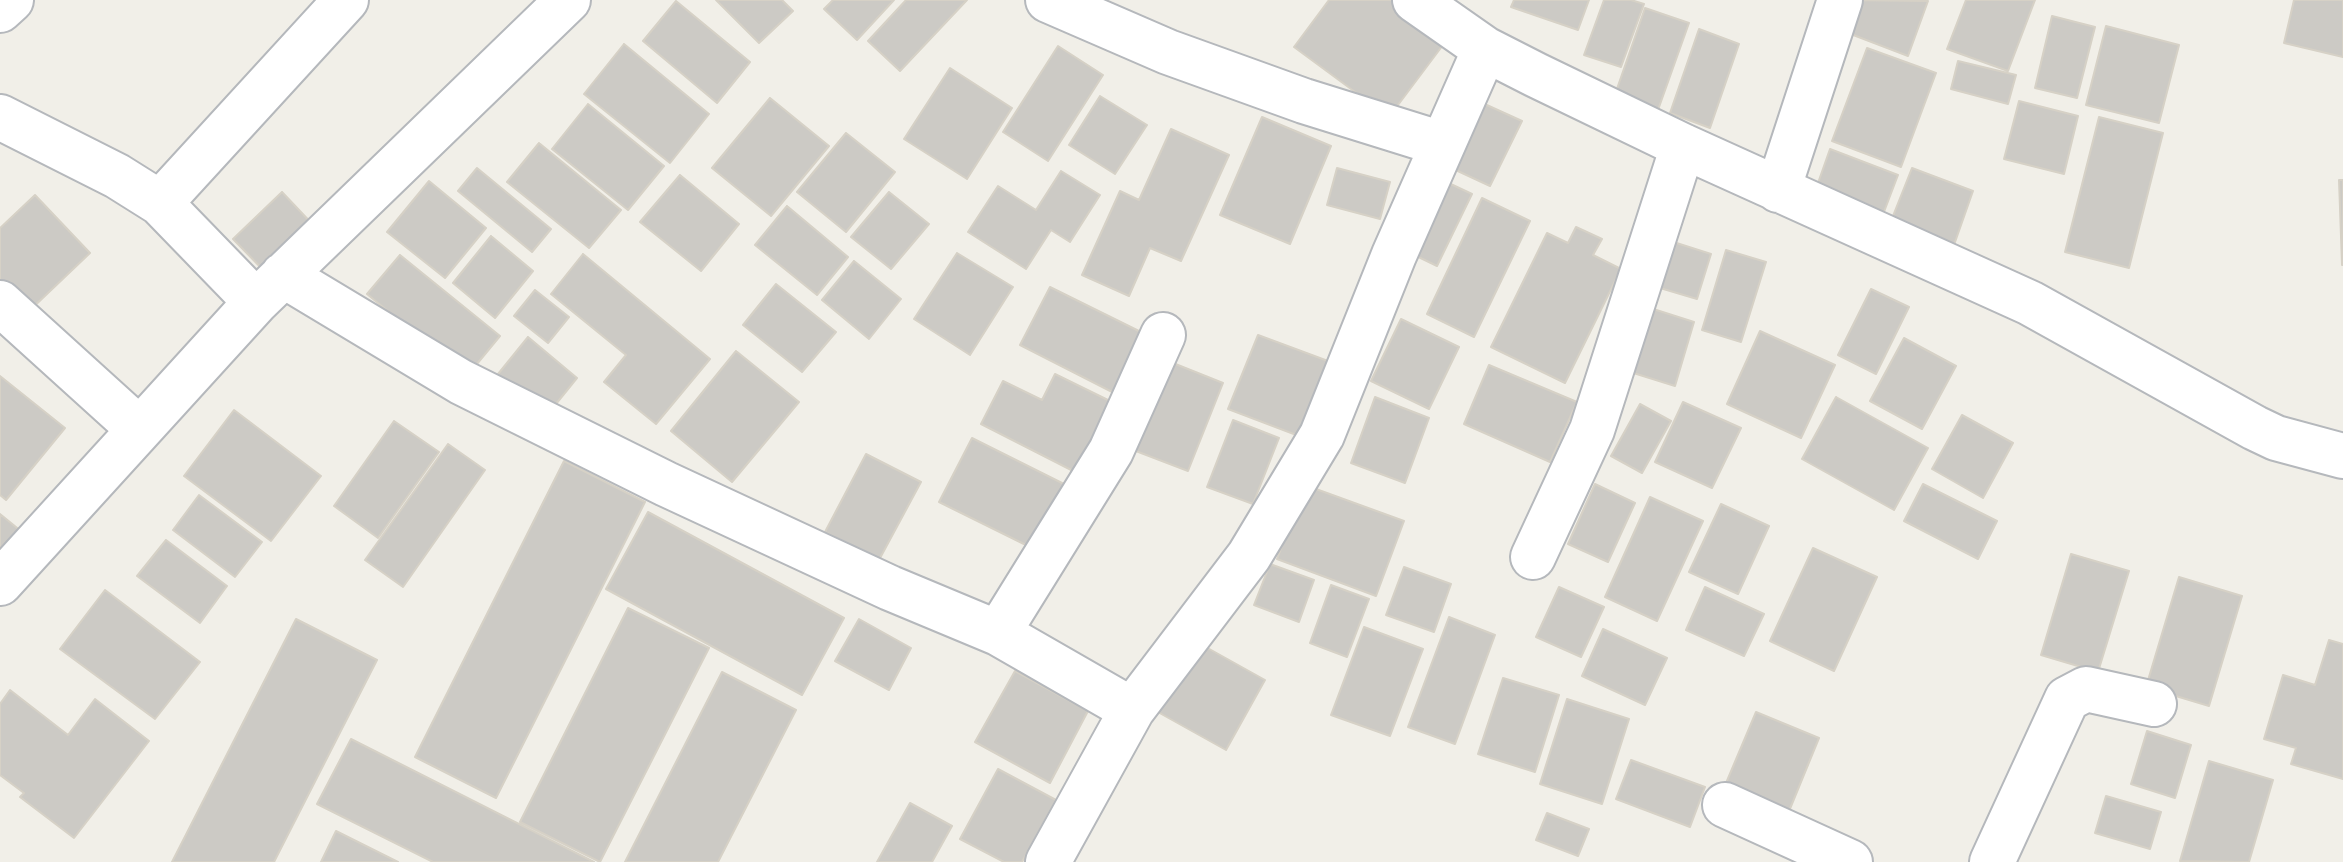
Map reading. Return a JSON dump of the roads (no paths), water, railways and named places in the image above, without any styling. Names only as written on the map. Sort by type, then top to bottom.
[{"type":"street","points":[[0,10],[11,0]]},
{"type":"street","points":[[160,203],[346,0]]},
{"type":"street","points":[[0,583],[270,289],[568,0]]},
{"type":"street","points":[[1048,0],[1168,52],[1304,101],[1442,144]]},
{"type":"street","points":[[1415,0],[1485,49],[1683,146],[2030,303],[2255,428],[2276,438],[2343,456]]},
{"type":"street","points":[[1778,190],[1840,0]]},
{"type":"street","points":[[1048,862],[1132,710],[1249,556],[1322,435],[1394,255],[1485,49]]},
{"type":"street","points":[[0,117],[117,176],[160,203],[270,289],[666,484],[890,588],[998,633],[1132,710]]},
{"type":"street","points":[[1533,557],[1592,430],[1683,146]]},
{"type":"street","points":[[0,303],[139,429]]},
{"type":"street","points":[[998,633],[1111,451],[1163,335]]},
{"type":"street","points":[[1992,862],[2067,699],[2086,689],[2154,704]]},
{"type":"street","points":[[1725,805],[1850,862]]}]
